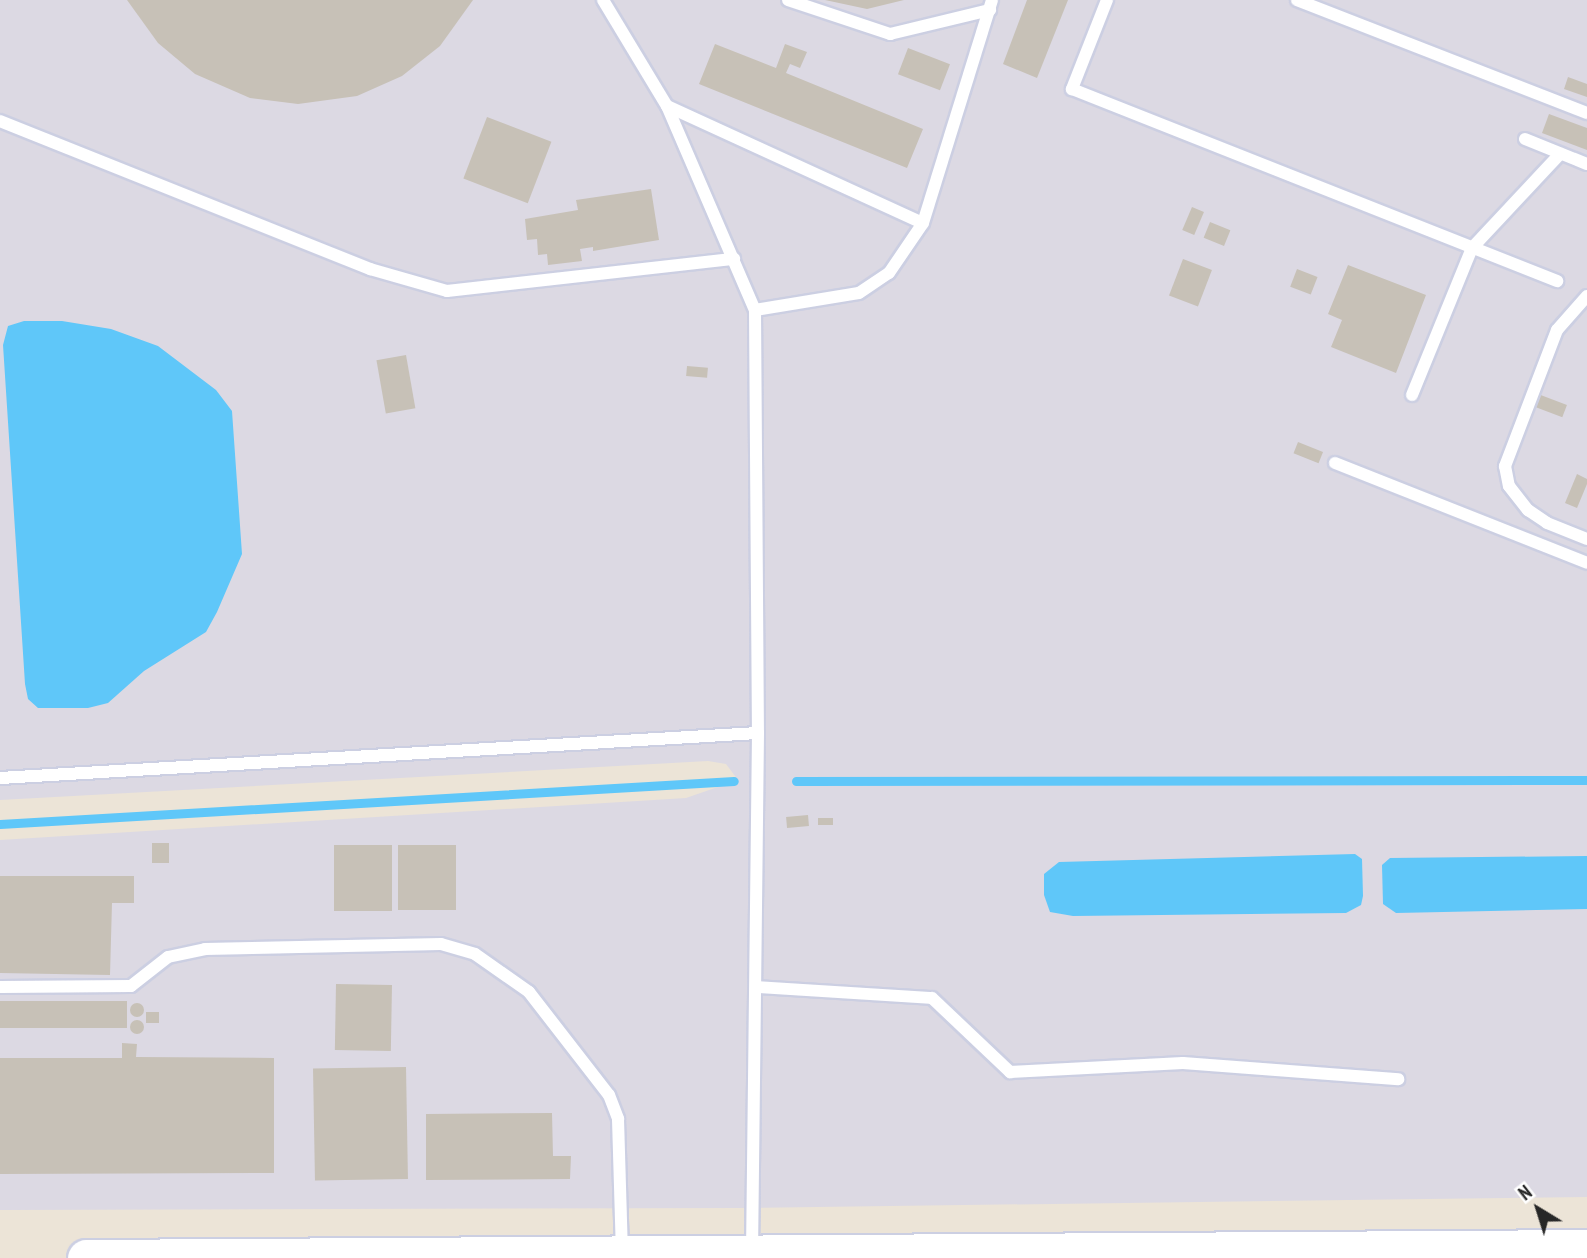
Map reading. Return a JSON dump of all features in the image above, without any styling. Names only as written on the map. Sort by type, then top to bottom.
[{"type":"main road","points":[[86,1258],[1587,1248]]},
{"type":"lane","points":[[603,0],[667,106],[755,310],[757,987],[751,1253]]},
{"type":"lane","points":[[788,0],[890,34],[991,5]]},
{"type":"lane","points":[[1107,0],[1072,89],[1557,281]]},
{"type":"lane","points":[[1297,0],[1587,113]]},
{"type":"lane","points":[[755,310],[839,298],[877,285],[923,223],[991,5]]},
{"type":"lane","points":[[667,106],[923,223]]},
{"type":"lane","points":[[0,121],[370,269],[447,291],[734,259]]},
{"type":"lane","points":[[1525,139],[1587,164]]},
{"type":"lane","points":[[1412,395],[1472,248],[1560,154]]},
{"type":"lane","points":[[1587,296],[1556,330],[1505,466],[1509,486],[1528,510],[1547,523],[1587,539]]},
{"type":"lane","points":[[1335,463],[1587,563]]},
{"type":"lane","points":[[0,778],[758,733]]},
{"type":"lane","points":[[0,987],[131,986],[168,957],[205,949],[440,944],[475,954],[529,992],[609,1095],[618,1119],[622,1254]]},
{"type":"lane","points":[[757,987],[932,998],[1010,1072],[1182,1063],[1398,1079]]},
{"type":"shaded area","points":[[0,0],[1587,0],[1587,1197],[737,1208],[0,1210],[0,840],[686,798],[738,780],[726,764],[708,761],[0,800]]},
{"type":"water","points":[[24,321],[62,321],[111,329],[158,346],[216,390],[232,411],[242,554],[217,612],[206,632],[144,671],[108,703],[88,708],[38,708],[28,699],[25,684],[3,345],[8,326]]},
{"type":"water","points":[[1355,854],[1362,859],[1363,896],[1361,905],[1346,913],[1073,916],[1050,912],[1044,895],[1044,874],[1059,862]]},
{"type":"water","points":[[1587,856],[1587,909],[1396,913],[1383,904],[1382,865],[1390,858]]},
{"type":"building","points":[[127,0],[473,0],[440,46],[402,76],[357,96],[298,104],[250,98],[195,74],[158,43]]},
{"type":"building","points":[[825,0],[904,0],[867,9]]},
{"type":"building","points":[[1027,0],[1068,0],[1037,78],[1003,64]]},
{"type":"building","points":[[715,44],[776,68],[785,44],[807,52],[800,68],[790,64],[786,73],[923,129],[907,168],[699,84]]},
{"type":"building","points":[[908,48],[950,64],[940,90],[898,74]]},
{"type":"building","points":[[1568,77],[1587,84],[1587,97],[1564,89]]},
{"type":"building","points":[[1549,114],[1587,128],[1587,150],[1542,133]]},
{"type":"building","points":[[487,117],[551,142],[528,203],[463,179]]},
{"type":"building","points":[[651,189],[659,240],[593,251],[593,247],[580,249],[582,261],[548,265],[547,254],[538,255],[537,239],[527,240],[525,219],[578,210],[576,200]]},
{"type":"building","points":[[1192,207],[1204,212],[1194,235],[1182,230]]},
{"type":"building","points":[[1210,222],[1230,230],[1224,246],[1204,238]]},
{"type":"building","points":[[1183,259],[1212,270],[1198,307],[1169,295]]},
{"type":"building","points":[[1348,265],[1426,295],[1396,373],[1331,347],[1342,320],[1328,314]]},
{"type":"building","points":[[1297,269],[1318,277],[1311,295],[1290,287]]},
{"type":"building","points":[[406,355],[415,408],[386,413],[376,360]]},
{"type":"building","points":[[687,366],[708,368],[707,378],[686,376]]},
{"type":"building","points":[[1538,394],[1567,405],[1562,417],[1533,406]]},
{"type":"building","points":[[1298,442],[1323,452],[1319,463],[1294,453]]},
{"type":"building","points":[[1577,474],[1587,479],[1587,484],[1577,508],[1565,503]]},
{"type":"building","points":[[808,815],[809,826],[787,828],[786,817]]},
{"type":"building","points":[[818,818],[833,818],[833,825],[818,825]]},
{"type":"building","points":[[152,843],[169,843],[169,863],[152,863]]},
{"type":"building","points":[[334,845],[392,845],[392,911],[334,911]]},
{"type":"building","points":[[398,845],[456,845],[456,910],[398,910]]},
{"type":"building","points":[[0,876],[134,876],[134,903],[112,903],[110,975],[0,973]]},
{"type":"building","points":[[336,984],[392,985],[391,1051],[335,1050]]},
{"type":"building","points":[[0,1001],[127,1001],[127,1028],[0,1028]]},
{"type":"building","points":[[134,1003],[140,1003],[144,1010],[140,1017],[134,1017],[130,1013],[130,1007]]},
{"type":"building","points":[[146,1012],[159,1012],[159,1023],[146,1023]]},
{"type":"building","points":[[134,1020],[140,1020],[144,1027],[140,1034],[134,1034],[130,1030],[130,1024]]},
{"type":"building","points":[[122,1043],[137,1044],[136,1057],[274,1058],[274,1173],[0,1174],[0,1058],[122,1058]]},
{"type":"building","points":[[406,1067],[408,1179],[315,1181],[313,1069]]},
{"type":"building","points":[[552,1113],[553,1156],[571,1156],[570,1179],[426,1180],[426,1114]]},
{"type":"waterway","points":[[796,781],[1587,780]]},
{"type":"waterway","points":[[0,824],[734,781]]}]
